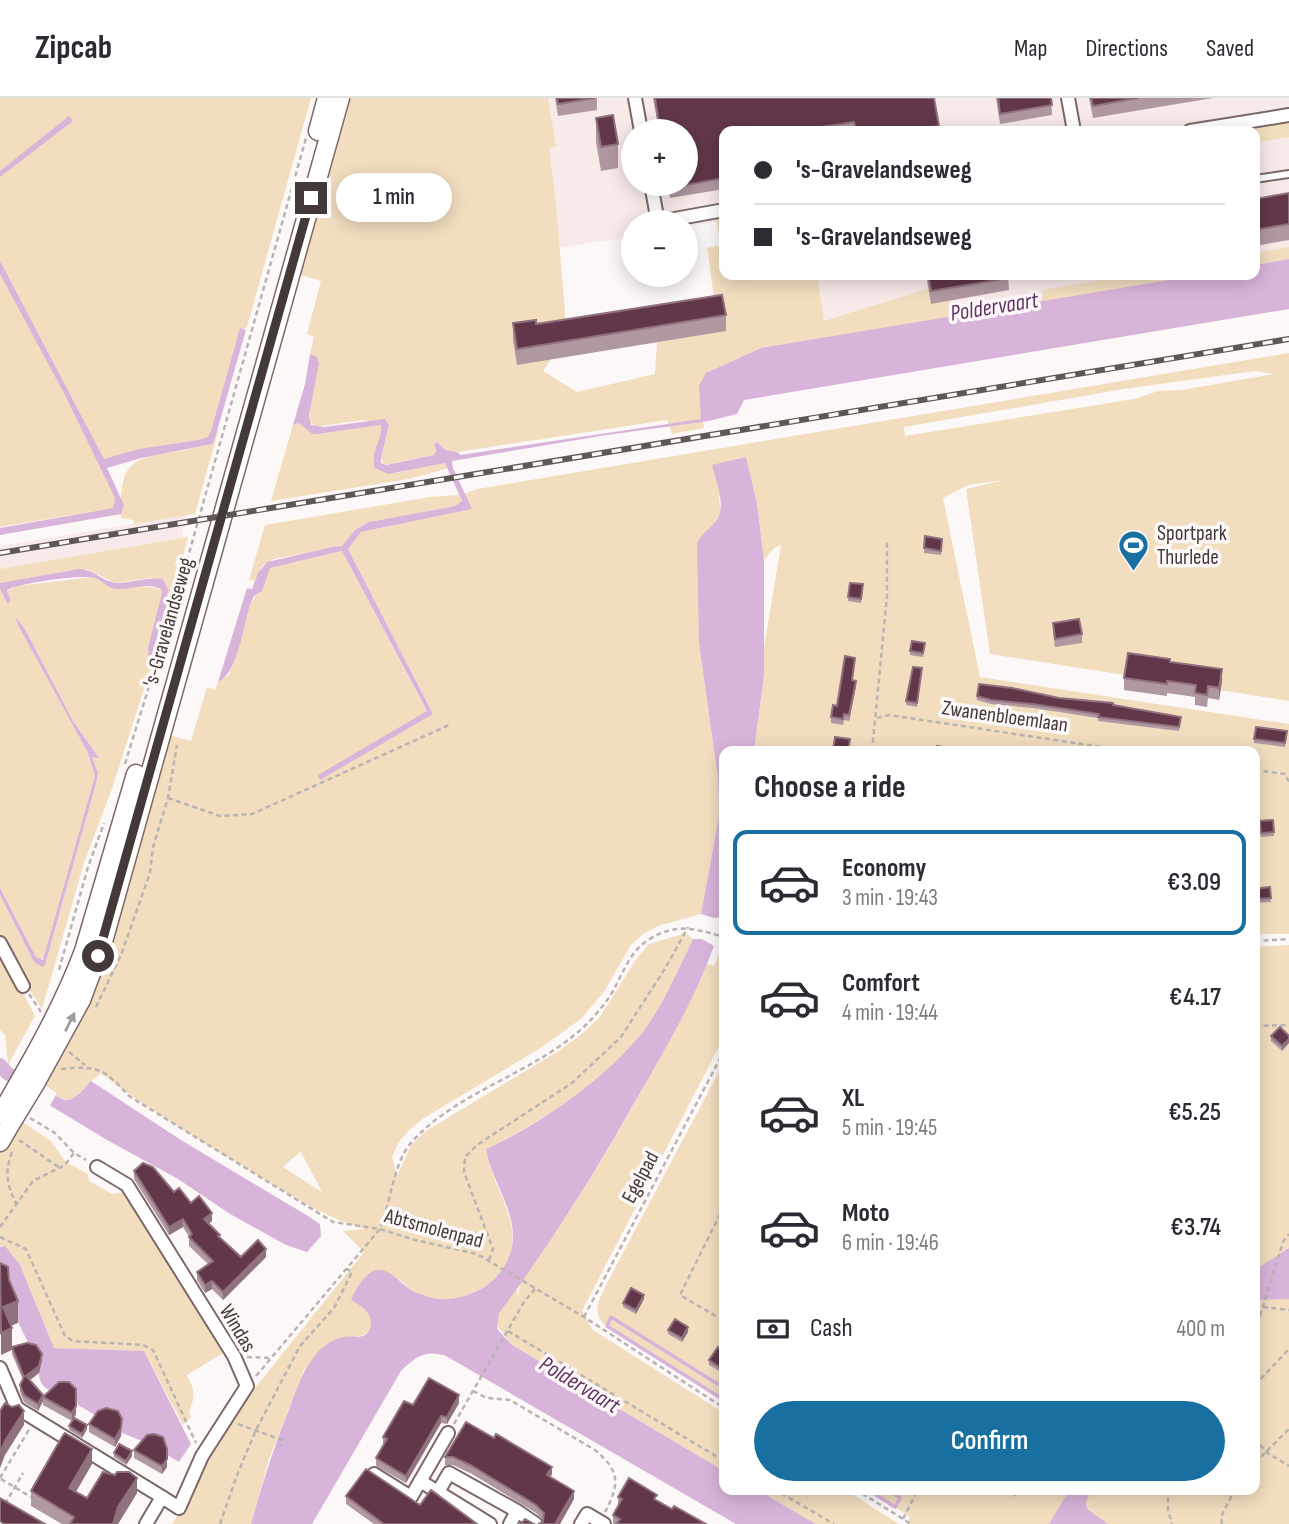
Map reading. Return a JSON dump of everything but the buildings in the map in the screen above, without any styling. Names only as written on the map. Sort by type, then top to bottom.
[{"type":"main road","name":"'s-Gravelandseweg","points":[[30,1078],[85,951],[327,98]]},
{"type":"main road","name":"'s-Gravelandseweg","points":[[0,1142],[8,1116],[81,1000],[104,938],[340,98]]},
{"type":"street","points":[[635,98],[639,119]]},
{"type":"street","points":[[1068,98],[1073,126]]},
{"type":"street","points":[[1221,126],[1289,115]]},
{"type":"street","points":[[698,215],[719,211]]},
{"type":"street","points":[[0,943],[23,986]]},
{"type":"street","name":"Windas","points":[[97,1167],[127,1185],[234,1356],[247,1387],[202,1455],[179,1508],[162,1497]]},
{"type":"street","points":[[0,1368],[17,1408],[162,1497],[146,1524]]},
{"type":"street","points":[[374,1474],[411,1497],[449,1433]]},
{"type":"street","points":[[438,1492],[449,1473],[536,1524]]},
{"type":"street","points":[[420,1480],[490,1524]]},
{"type":"street","points":[[510,1524],[517,1511]]},
{"type":"street","points":[[581,1524],[587,1514],[602,1523]]},
{"type":"lane","points":[[1260,178],[1289,174]]},
{"type":"path","name":"'s-Gravelandseweg","points":[[122,775],[180,584],[306,137]]},
{"type":"path","points":[[873,746],[887,596],[887,542]]},
{"type":"path","name":"Zwanenbloemlaan","points":[[877,718],[888,715],[1095,746]]},
{"type":"path","points":[[168,798],[220,816],[252,814],[449,725]]},
{"type":"path","points":[[92,1013],[121,955],[150,873],[153,847],[168,798],[177,745]]},
{"type":"path","points":[[1260,771],[1287,774],[1289,782]]},
{"type":"path","points":[[57,978],[88,867],[104,824]]},
{"type":"path","points":[[247,1387],[380,1229],[400,1160],[408,1146],[424,1129],[465,1101],[566,1042],[609,998],[636,949],[656,935],[678,927],[719,936]]},
{"type":"path","points":[[489,1260],[493,1249],[464,1172],[465,1157],[477,1145],[572,1083],[621,1038],[688,928]]},
{"type":"path","points":[[1260,941],[1289,939]]},
{"type":"path","points":[[23,986],[45,1016],[47,1010]]},
{"type":"path","points":[[1260,1026],[1289,1025]]},
{"type":"path","name":"Abtsmolenpad","points":[[76,1043],[70,1053],[88,1066],[111,1076],[129,1096],[333,1222],[380,1229],[415,1240],[466,1250],[489,1260],[584,1317],[719,1405]]},
{"type":"path","name":"Egelpad","points":[[584,1317],[719,1060]]},
{"type":"path","points":[[61,1069],[88,1066]]},
{"type":"path","points":[[8,1116],[55,1133],[74,1153],[97,1167]]},
{"type":"path","points":[[17,1205],[9,1189],[6,1173],[11,1154],[19,1140],[61,1168]]},
{"type":"path","points":[[0,1227],[33,1181],[65,1166],[74,1153]]},
{"type":"path","points":[[719,1216],[680,1295],[719,1318]]},
{"type":"path","points":[[1260,1316],[1283,1242],[1289,1234]]},
{"type":"path","points":[[0,1237],[26,1249],[65,1336],[73,1341],[143,1345],[153,1350],[202,1455]]},
{"type":"path","points":[[220,1524],[237,1475],[257,1430],[300,1346],[334,1308],[352,1272],[347,1269]]},
{"type":"path","points":[[449,1433],[533,1288]]},
{"type":"path","points":[[1263,1307],[1289,1310]]},
{"type":"path","points":[[508,1331],[719,1458]]},
{"type":"path","points":[[1260,1380],[1289,1349]]},
{"type":"path","points":[[234,1356],[272,1358]]},
{"type":"path","points":[[474,1389],[487,1398],[510,1400],[604,1458],[616,1476],[616,1486],[602,1523]]},
{"type":"path","points":[[35,1420],[1,1479],[35,1499]]},
{"type":"path","points":[[225,1420],[282,1440]]},
{"type":"path","points":[[1260,1458],[1289,1429]]},
{"type":"path","points":[[280,1446],[284,1434]]},
{"type":"path","points":[[1260,1444],[1266,1452],[1289,1466]]},
{"type":"path","points":[[0,1513],[23,1473]]},
{"type":"path","points":[[784,1495],[834,1524]]},
{"type":"path","points":[[865,1495],[911,1524]]},
{"type":"path","points":[[903,1519],[915,1495]]},
{"type":"path","points":[[1168,1495],[1172,1524]]},
{"type":"path","points":[[1222,1524],[1221,1517],[1232,1495]]},
{"type":"shaded area","points":[[0,98],[311,98],[247,327],[242,330],[215,428],[208,438],[200,442],[101,462],[120,500],[126,473],[135,463],[159,454],[200,446],[211,439],[219,428],[195,514],[134,524],[133,520],[121,518],[119,507],[0,527]]},
{"type":"shaded area","points":[[350,98],[548,98],[556,146],[549,149],[567,337],[543,371],[577,392],[655,374],[658,324],[716,311],[707,248],[719,245],[719,280],[818,280],[824,321],[946,283],[953,316],[761,348],[706,373],[702,416],[704,428],[672,434],[667,420],[451,453],[437,442],[434,455],[384,465],[381,458],[389,426],[362,420],[316,427],[309,421],[316,356],[310,354],[314,337],[307,334],[321,281],[295,273]]},
{"type":"shaded area","points":[[538,98],[1289,98],[1289,274],[1260,279],[1260,126],[719,126],[719,221],[698,225],[698,210],[621,210],[621,238],[553,249]]},
{"type":"shaded area","points":[[69,116],[73,121],[0,177],[0,171]]},
{"type":"shaded area","points":[[1289,122],[1289,137],[1260,142],[1260,127]]},
{"type":"shaded area","points":[[1289,247],[1289,259],[1260,264],[1260,252]]},
{"type":"shaded area","points":[[1289,259],[1289,309],[744,400],[737,414],[709,421],[452,461],[472,509],[361,532],[348,549],[433,714],[320,780],[318,775],[427,711],[342,551],[270,568],[262,591],[254,596],[250,605],[235,660],[225,677],[218,682],[247,588],[252,589],[258,573],[267,562],[342,546],[356,529],[369,522],[455,506],[462,501],[445,463],[388,474],[375,468],[374,457],[381,425],[312,434],[299,423],[293,425],[305,384],[310,354],[316,356],[319,363],[309,416],[311,425],[324,427],[385,419],[389,425],[381,463],[386,465],[434,455],[434,444],[437,442],[446,450],[460,455],[701,419],[699,386],[706,373],[761,348],[1169,280],[1260,280],[1260,264]]},
{"type":"shaded area","points":[[0,261],[104,459],[139,449],[208,437],[240,328],[246,330],[212,444],[141,458],[107,468],[124,505],[121,514],[0,535],[0,528],[113,508],[115,498],[65,395],[0,274]]},
{"type":"shaded area","points":[[808,280],[1253,280],[819,352]]},
{"type":"shaded area","points":[[1101,280],[1170,280],[1041,302],[1043,290]]},
{"type":"shaded area","points":[[1289,353],[1289,701],[990,654],[966,489],[1004,480],[968,485],[943,498],[980,677],[1289,724],[1289,934],[1260,934],[1260,746],[755,746],[764,676],[764,647],[781,545],[774,548],[764,560],[757,503],[746,457],[719,497],[720,513],[712,526],[699,643],[718,779],[719,816],[701,914],[658,926],[642,935],[631,945],[604,992],[581,1019],[539,1049],[410,1129],[399,1142],[392,1157],[397,1176],[411,1145],[426,1131],[560,1050],[583,1033],[600,1017],[635,961],[649,944],[686,933],[693,939],[666,994],[633,1044],[596,1080],[553,1111],[486,1149],[512,1227],[509,1259],[499,1274],[475,1292],[453,1299],[422,1296],[411,1291],[400,1279],[351,1300],[369,1313],[370,1330],[358,1336],[342,1337],[304,1370],[269,1459],[251,1524],[172,1524],[185,1504],[205,1460],[243,1403],[364,1252],[343,1231],[365,1229],[330,1216],[283,1190],[167,1119],[101,1073],[76,1096],[65,1100],[33,1083],[165,734],[191,741],[207,687],[215,690],[218,682],[229,675],[250,605],[270,568],[342,551],[427,712],[319,776],[433,714],[348,549],[361,532],[471,509],[464,494],[477,489]],"holes":[[[1255,371],[1274,374],[1182,390],[1158,391],[1134,399],[905,436],[904,427],[1124,389]],[[301,1152],[322,1192],[283,1167]]]},
{"type":"shaded area","points":[[296,423],[312,434],[381,425],[373,462],[397,473],[441,462],[449,468],[409,479],[271,501],[293,425]]},
{"type":"shaded area","points":[[746,457],[757,503],[764,560],[764,676],[755,746],[719,746],[719,816],[718,779],[699,643],[697,543],[716,521],[721,509],[712,465]]},
{"type":"shaded area","points":[[459,495],[462,501],[455,506],[369,522],[356,529],[342,546],[274,559],[262,566],[255,581],[249,580],[265,525],[430,497]]},
{"type":"shaded area","points":[[186,515],[188,526],[182,528],[184,538],[0,569],[0,546]]},
{"type":"shaded area","points":[[188,537],[182,560],[177,559],[175,565],[179,567],[168,609],[165,607],[168,595],[163,579],[115,583],[87,569],[0,583],[0,569]]},
{"type":"shaded area","points":[[79,569],[117,583],[163,579],[168,590],[168,609],[150,670],[148,648],[161,589],[145,586],[115,589],[95,578],[65,578],[9,589],[7,591],[11,600],[8,604],[0,589],[0,583]]},
{"type":"shaded area","points":[[93,577],[115,589],[140,586],[161,589],[162,593],[148,665],[150,670],[113,786],[84,863],[42,1009],[24,982],[0,935],[0,895],[34,962],[46,962],[97,780],[98,774],[92,757],[98,757],[73,721],[26,631],[15,619],[88,753],[95,776],[45,957],[40,960],[0,888],[0,589],[9,603],[11,600],[7,591],[17,586]]},
{"type":"shaded area","points":[[15,616],[26,631],[73,721],[99,758],[92,757],[98,773],[97,780],[45,965],[42,967],[34,962],[0,895],[0,888],[36,957],[43,960],[95,776],[88,753]]},
{"type":"shaded area","points":[[719,816],[719,918],[701,914]]},
{"type":"shaded area","points":[[693,939],[702,939],[714,946],[686,1010],[652,1071],[583,1189],[499,1313],[497,1329],[512,1345],[719,1468],[719,1495],[766,1495],[816,1524],[736,1524],[446,1356],[432,1353],[416,1358],[401,1371],[312,1524],[251,1524],[277,1440],[309,1364],[318,1351],[329,1343],[343,1337],[366,1335],[370,1328],[369,1314],[351,1300],[362,1281],[370,1273],[385,1271],[415,1292],[441,1299],[468,1295],[491,1282],[507,1262],[513,1235],[509,1212],[486,1149],[552,1112],[595,1080],[633,1044],[655,1015]]},
{"type":"shaded area","points":[[1289,945],[1289,1524],[907,1524],[910,1517],[877,1495],[1260,1495],[1260,947]]},
{"type":"shaded area","points":[[0,948],[35,1016],[8,1065],[5,1035],[0,1030]]},
{"type":"shaded area","points":[[719,954],[719,1047],[582,1311],[593,1330],[719,1410],[719,1468],[512,1345],[496,1324],[499,1313],[517,1288],[518,1298],[520,1283],[597,1167],[665,1047],[707,964],[714,966]]},
{"type":"shaded area","points":[[719,1071],[719,1397],[604,1324],[597,1310],[606,1285]]},
{"type":"shaded area","points":[[8,1080],[33,1084],[65,1100],[75,1097],[91,1081],[181,1140],[320,1224],[321,1236],[307,1252],[286,1245]]},
{"type":"shaded area","points":[[15,1117],[51,1141],[66,1162],[88,1174],[89,1181],[112,1194],[125,1192],[223,1353],[187,1375],[193,1398],[189,1413],[191,1417],[183,1425],[144,1351],[54,1348],[20,1265],[0,1247],[0,1143]]},
{"type":"shaded area","points":[[5,1246],[20,1265],[54,1348],[144,1351],[191,1444],[179,1462],[147,1443],[122,1433],[121,1424],[100,1418],[78,1405],[76,1397],[52,1392],[43,1385],[39,1373],[42,1362],[31,1349],[0,1284],[0,1247]]},
{"type":"shaded area","points":[[1289,1248],[1289,1299],[1260,1300],[1260,1267]]},
{"type":"shaded area","points":[[766,1495],[853,1495],[899,1524],[816,1524]]},
{"type":"shaded area","points":[[1066,1495],[1089,1495],[1087,1509],[1108,1524],[1049,1524]]},
{"type":"pier","points":[[15,1066],[57,1093],[48,1109],[6,1083],[5,1079],[11,1067]]},
{"type":"waterway","name":"Poldervaart","points":[[0,1065],[7,1073],[27,1085]]},
{"type":"waterway","points":[[719,1385],[611,1317],[607,1326],[719,1397]]},
{"type":"waterway","points":[[876,1495],[895,1507],[900,1498],[896,1495]]},
{"type":"railway","points":[[0,553],[1289,339]]},
{"type":"place","name":"Sportpark Thurlede","points":[[1134,572]]},
{"type":"route","points":[[98,956],[311,198]]}]
